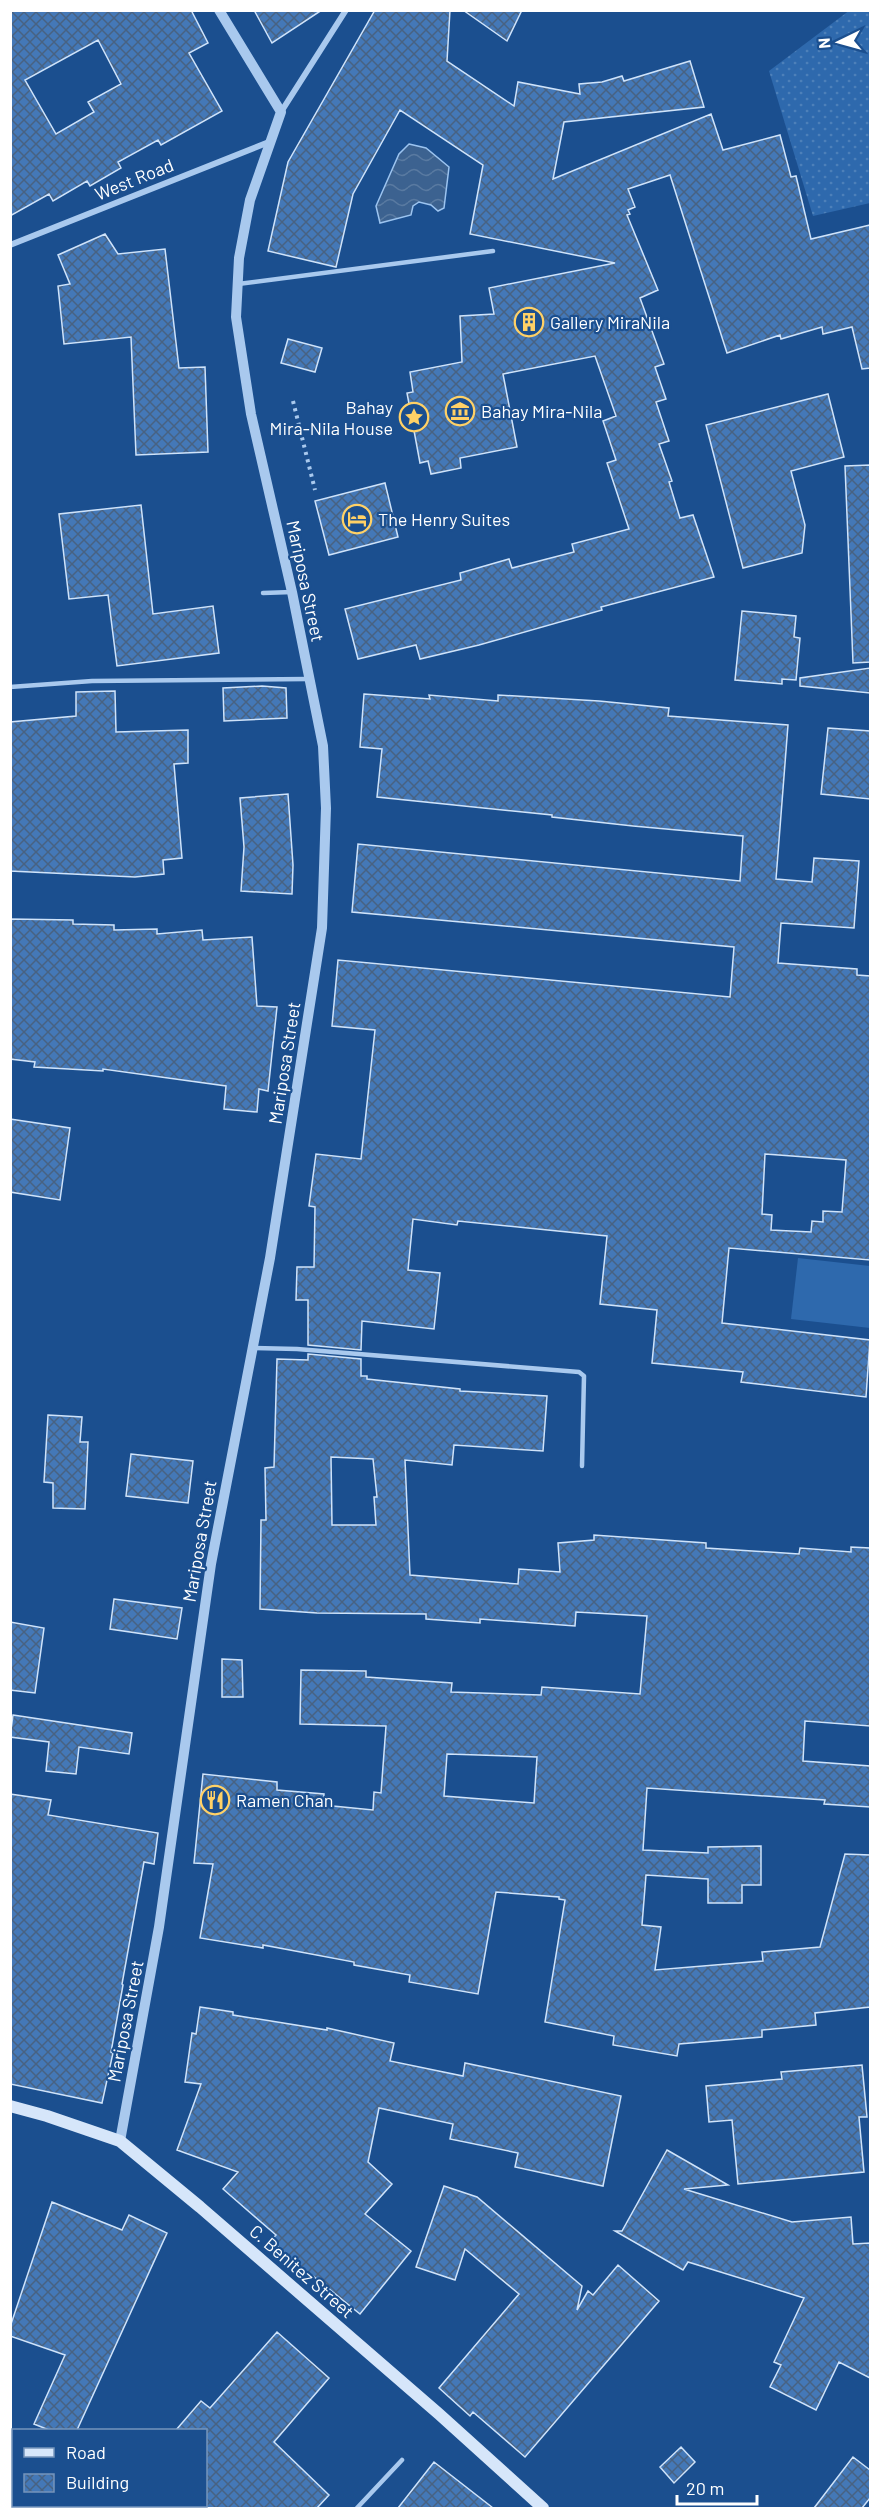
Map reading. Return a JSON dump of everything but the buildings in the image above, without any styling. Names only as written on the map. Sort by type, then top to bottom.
[{"type":"main road","name":"C. Benitez Street","points":[[10,2106],[120,2141],[200,2206],[430,2406],[543,2508]]},
{"type":"street","points":[[219,10],[281,112]]},
{"type":"street","name":"Mariposa Street","points":[[120,2141],[159,1927],[211,1564],[270,1258],[322,928],[326,808],[323,746],[292,592],[251,414],[236,317],[239,258],[250,200],[281,112],[346,10]]},
{"type":"street","name":"West Road","points":[[10,244],[269,142]]},
{"type":"lane","points":[[238,284],[493,251]]},
{"type":"lane","points":[[263,593],[292,592]]},
{"type":"lane","points":[[10,687],[92,681],[310,679]]},
{"type":"lane","points":[[251,1348],[297,1349],[579,1372],[584,1376],[582,1466]]},
{"type":"lane","points":[[357,2508],[402,2460]]},
{"type":"path","points":[[293,401],[315,490]]},
{"type":"shaded area","points":[[850,10],[870,11],[870,203],[813,216],[769,71]]},
{"type":"shaded area","points":[[798,1258],[870,1266],[870,1328],[791,1319]]},
{"type":"water","points":[[409,144],[426,148],[449,167],[444,208],[438,211],[431,205],[419,202],[413,206],[411,215],[380,223],[376,206],[399,154]]},
{"type":"place","name":"Gallery MiraNila","points":[[529,322]]},
{"type":"place","name":"Bahay Mira-Nila","points":[[460,411]]},
{"type":"place","name":"Bahay Mira-Nila House","points":[[414,417]]},
{"type":"place","name":"The Henry Suites","points":[[357,519]]},
{"type":"place","name":"Ramen Chan","points":[[215,1800]]}]
